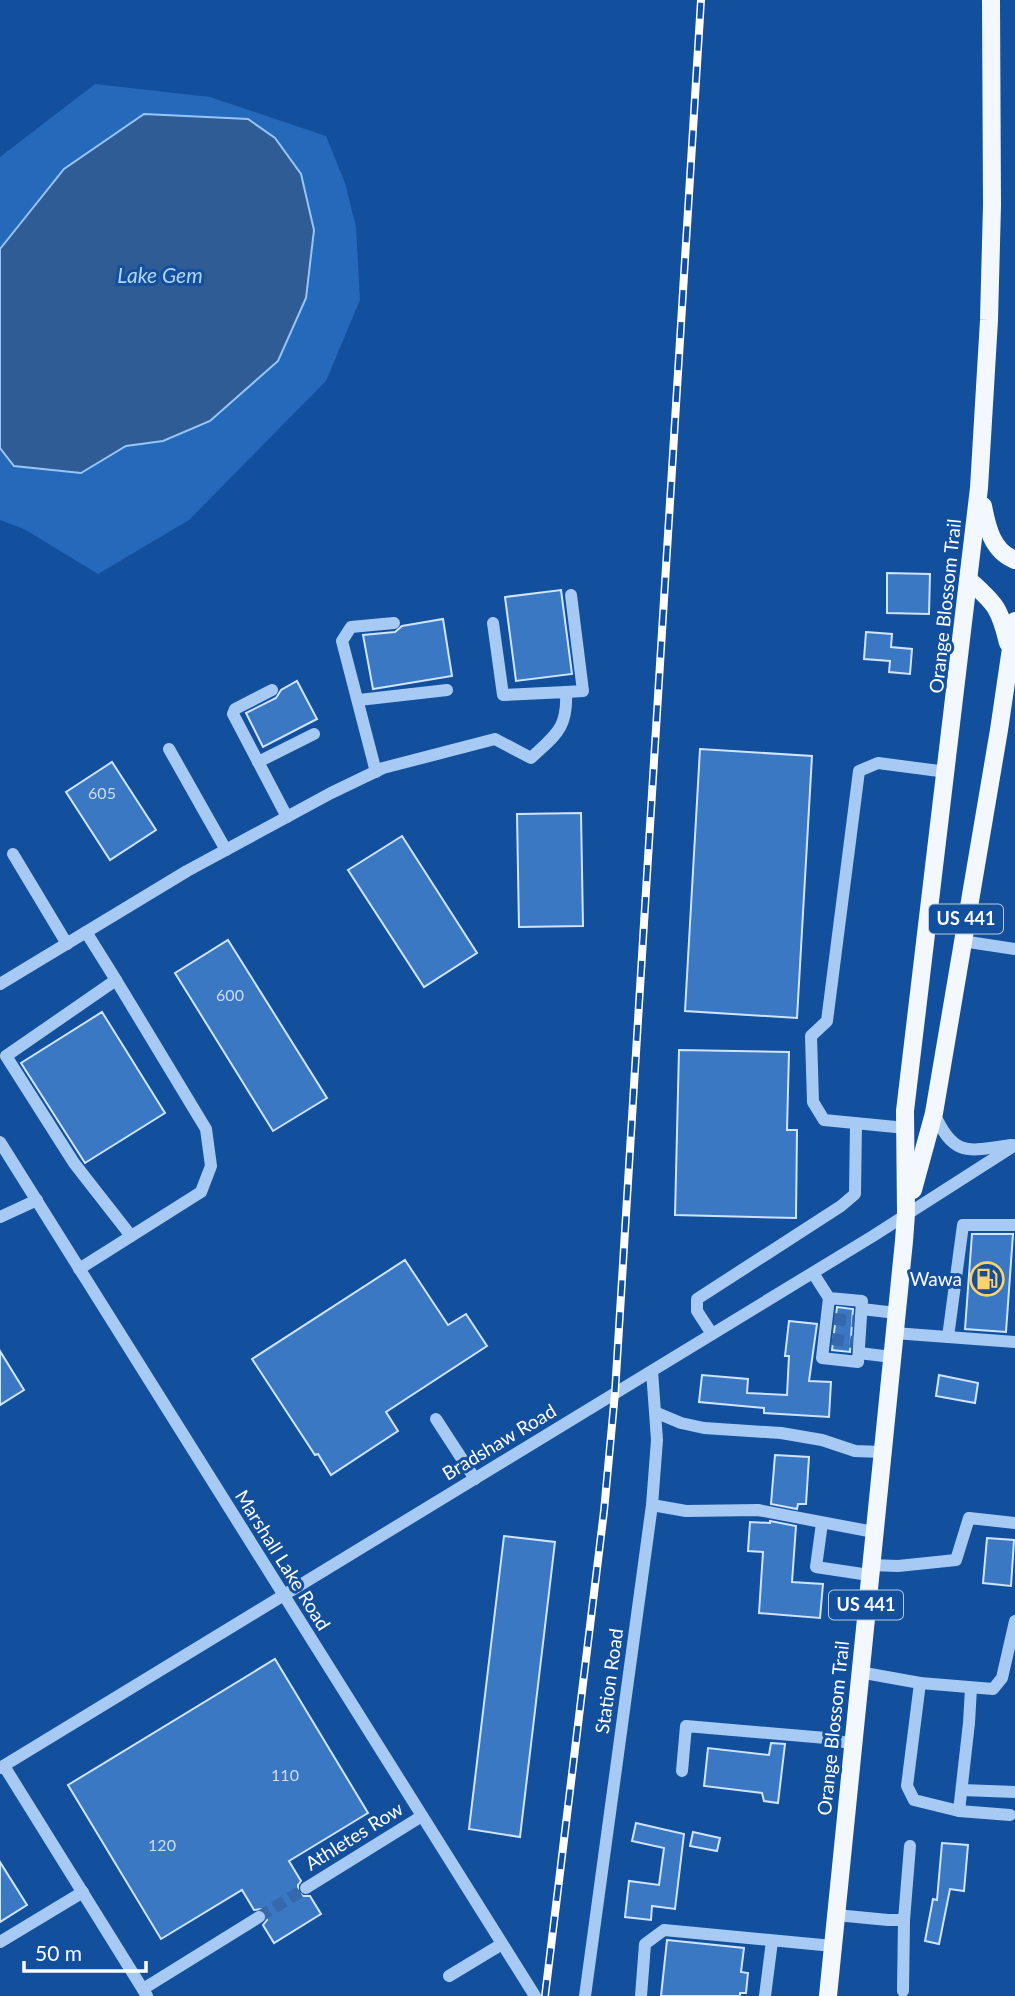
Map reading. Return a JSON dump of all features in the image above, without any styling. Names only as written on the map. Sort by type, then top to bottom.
[{"type":"main road","name":"Orange Blossom Trail","points":[[828,1996],[906,1214],[905,1111],[979,488],[990,295],[990,0]]},
{"type":"main road","points":[[979,488],[988,528],[996,545],[1015,560]]},
{"type":"main road","points":[[970,581],[989,597],[1001,615],[1011,653]]},
{"type":"main road","name":"Orange Blossom Trail","points":[[906,1214],[933,1113],[1015,621]]},
{"type":"street","points":[[493,623],[502,695],[583,691],[571,595]]},
{"type":"street","points":[[376,772],[342,641],[351,627],[394,623]]},
{"type":"street","points":[[272,690],[235,709],[233,714],[286,817]]},
{"type":"street","points":[[359,700],[447,690]]},
{"type":"street","points":[[0,984],[226,850],[376,772],[457,747],[495,739],[531,758],[561,730],[567,708],[566,692]]},
{"type":"street","points":[[258,762],[314,734]]},
{"type":"street","points":[[169,749],[226,850]]},
{"type":"street","points":[[906,1128],[824,1121],[813,1102],[811,1035],[827,1021],[859,771],[878,763],[947,772]]},
{"type":"street","points":[[13,854],[67,944]]},
{"type":"street","points":[[79,1269],[201,1192],[211,1166],[206,1129],[86,932]]},
{"type":"street","points":[[962,941],[1015,949]]},
{"type":"street","points":[[116,980],[6,1056],[80,1171],[131,1236]]},
{"type":"street","points":[[933,1113],[942,1131],[955,1145],[977,1150],[1015,1145]]},
{"type":"street","points":[[712,1334],[697,1311],[697,1299],[841,1206],[855,1194],[856,1124]]},
{"type":"street","name":"Marshall Lake Road","points":[[0,1142],[535,1996]]},
{"type":"street","name":"Bradshaw Road","points":[[2,1767],[813,1273],[1015,1145]]},
{"type":"street","points":[[0,1217],[37,1200]]},
{"type":"street","points":[[948,1337],[963,1225],[1015,1225]]},
{"type":"street","points":[[813,1273],[829,1298],[828,1339],[822,1358],[858,1362],[857,1345],[862,1301],[829,1298]]},
{"type":"street","points":[[859,1317],[896,1313]]},
{"type":"street","points":[[894,1333],[1015,1342]]},
{"type":"street","points":[[857,1345],[892,1357]]},
{"type":"street","name":"Station Road","points":[[585,1996],[652,1505],[657,1413],[652,1371]]},
{"type":"street","points":[[657,1413],[681,1423],[704,1428],[781,1433],[822,1440],[855,1451],[882,1452]]},
{"type":"street","points":[[436,1419],[475,1479]]},
{"type":"street","points":[[652,1505],[686,1511],[758,1510],[874,1532]]},
{"type":"street","points":[[822,1523],[816,1567],[870,1570],[956,1560],[969,1518],[1015,1524]]},
{"type":"street","points":[[859,1672],[920,1683],[993,1689],[1002,1678],[1015,1621]]},
{"type":"street","points":[[920,1683],[907,1786],[914,1800],[959,1811],[1010,1815]]},
{"type":"street","points":[[959,1811],[971,1688]]},
{"type":"street","points":[[682,1771],[686,1726],[826,1738],[852,1744]]},
{"type":"street","points":[[2,1767],[145,1993],[259,1917]]},
{"type":"street","points":[[962,1790],[1014,1789]]},
{"type":"street","name":"Athletes Row","points":[[306,1888],[422,1816]]},
{"type":"street","points":[[903,1991],[904,1920],[910,1846]]},
{"type":"street","points":[[0,1942],[83,1892]]},
{"type":"street","points":[[836,1915],[904,1920]]},
{"type":"street","points":[[641,1996],[645,1944],[664,1930],[833,1946]]},
{"type":"street","points":[[765,1996],[772,1941]]},
{"type":"street","points":[[449,1976],[502,1944]]},
{"type":"shaded area","points":[[95,84],[210,97],[326,136],[345,183],[356,227],[360,300],[326,381],[189,520],[98,574],[24,529],[0,520],[0,448],[14,466],[81,473],[126,446],[143,444],[64,169],[0,249],[0,157]]},
{"type":"water","name":"Lake Gem","points":[[144,114],[248,119],[275,138],[301,174],[314,230],[306,298],[278,361],[210,421],[163,441],[126,446],[81,473],[14,466],[0,448],[0,249],[64,169]]},
{"type":"building","points":[[887,573],[930,574],[929,614],[887,613]]},
{"type":"building","points":[[561,590],[572,674],[516,681],[505,597]]},
{"type":"building","points":[[443,619],[452,676],[373,689],[363,635],[395,632],[402,626]]},
{"type":"building","points":[[866,632],[892,634],[891,647],[912,649],[910,674],[889,672],[890,661],[864,659]]},
{"type":"building","points":[[297,681],[317,719],[263,747],[246,713],[276,698],[281,690]]},
{"type":"building","points":[[700,749],[812,756],[797,1018],[685,1011]]},
{"type":"building","points":[[112,762],[156,830],[110,860],[66,792]]},
{"type":"building","points":[[581,813],[583,926],[519,927],[517,814]]},
{"type":"building","points":[[402,836],[477,953],[424,987],[348,870]]},
{"type":"building","points":[[228,940],[327,1098],[273,1131],[175,973]]},
{"type":"building","points":[[102,1012],[165,1113],[85,1163],[21,1063]]},
{"type":"building","points":[[679,1050],[789,1052],[787,1130],[797,1130],[796,1218],[675,1215]]},
{"type":"building","points":[[972,1234],[1013,1234],[1006,1332],[965,1329]]},
{"type":"building","points":[[405,1260],[448,1325],[466,1314],[487,1346],[386,1412],[398,1431],[331,1475],[252,1359]]},
{"type":"building","points":[[837,1307],[853,1309],[850,1352],[832,1350]]},
{"type":"building","points":[[789,1321],[817,1324],[809,1381],[831,1382],[829,1417],[764,1413],[764,1408],[699,1402],[702,1375],[748,1379],[747,1393],[787,1395],[789,1356],[785,1356]]},
{"type":"building","points":[[0,1351],[24,1390],[0,1405]]},
{"type":"building","points":[[939,1375],[978,1383],[975,1403],[936,1396]]},
{"type":"building","points":[[775,1455],[809,1457],[806,1504],[798,1504],[797,1509],[771,1504]]},
{"type":"building","points":[[770,1521],[796,1526],[792,1582],[823,1584],[820,1618],[759,1613],[763,1552],[748,1551],[750,1522]]},
{"type":"building","points":[[504,1536],[555,1542],[520,1837],[469,1829]]},
{"type":"building","points":[[987,1538],[1014,1540],[1011,1586],[983,1583]]},
{"type":"building","points":[[275,1659],[368,1813],[289,1861],[301,1881],[298,1892],[303,1896],[310,1896],[321,1914],[274,1943],[263,1925],[267,1920],[267,1913],[262,1909],[254,1910],[242,1890],[161,1939],[68,1785]]},
{"type":"building","points":[[771,1743],[785,1744],[778,1803],[764,1801],[762,1793],[704,1786],[708,1748],[769,1755]]},
{"type":"building","points":[[636,1823],[684,1834],[675,1909],[652,1906],[651,1920],[625,1917],[629,1881],[659,1885],[664,1848],[632,1841]]},
{"type":"building","points":[[693,1832],[720,1838],[717,1851],[690,1846]]},
{"type":"building","points":[[942,1843],[968,1845],[964,1891],[950,1889],[939,1944],[925,1941],[933,1899],[937,1900]]},
{"type":"building","points":[[0,1862],[27,1905],[0,1922]]},
{"type":"building","points":[[667,1940],[744,1948],[741,1972],[748,1973],[746,1993],[740,1993],[740,1996],[661,1996]]},
{"type":"tunnel","points":[[834,1319],[854,1321]]},
{"type":"tunnel","points":[[832,1339],[853,1342]]},
{"type":"tunnel","points":[[259,1917],[306,1888]]},
{"type":"railway","points":[[545,1996],[604,1511],[615,1393],[701,0]]},
{"type":"place","name":"Wawa","points":[[987,1279]]}]
